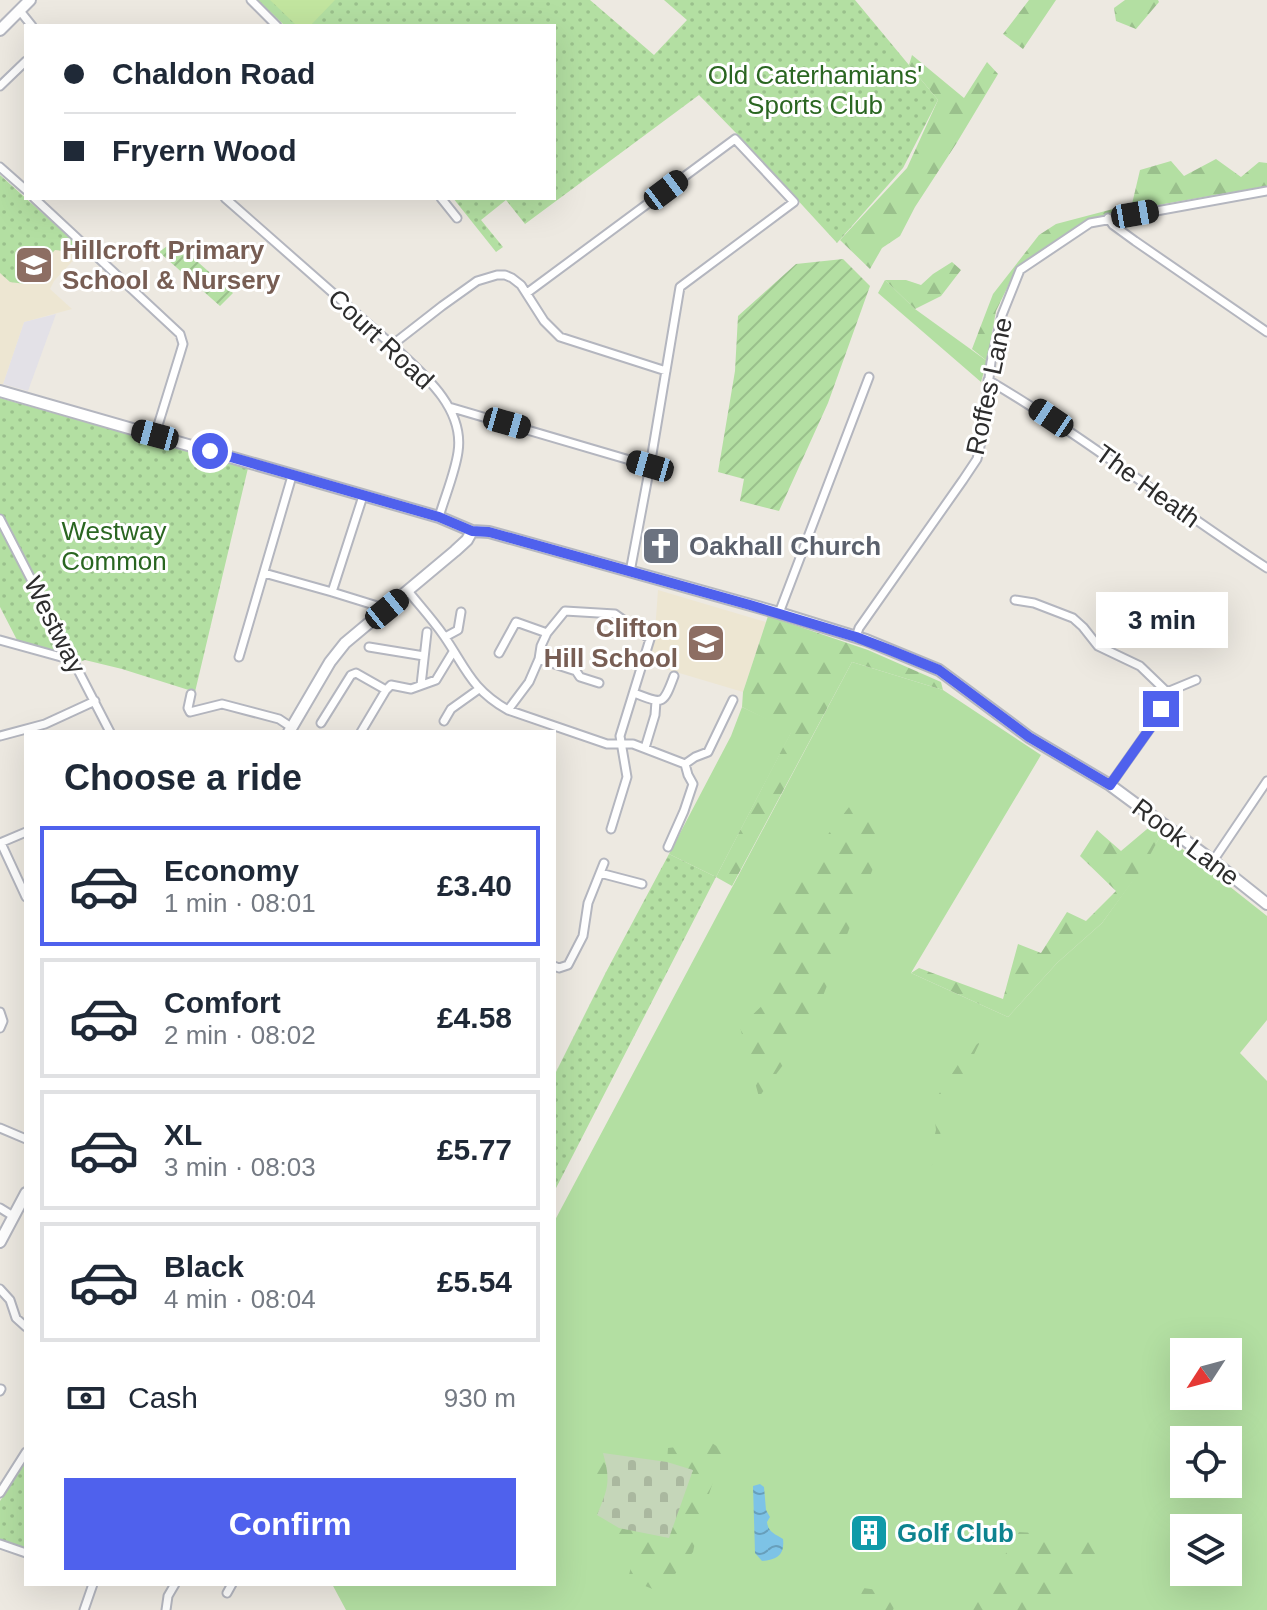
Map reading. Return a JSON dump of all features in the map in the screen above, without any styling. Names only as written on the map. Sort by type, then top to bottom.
[{"type":"main road","points":[[0,30],[30,0]]},
{"type":"main road","name":"Rook Lane","points":[[0,391],[439,517],[472,531],[489,532],[779,613],[856,637],[939,670],[1029,737],[1110,785],[1267,904]]},
{"type":"main road","points":[[290,730],[337,651],[467,540],[472,531]]},
{"type":"main road","points":[[0,1242],[24,1197]]},
{"type":"street","points":[[251,0],[275,24]]},
{"type":"street","points":[[20,11],[30,24]]},
{"type":"street","points":[[0,86],[24,63]]},
{"type":"street","points":[[527,293],[735,139],[794,202],[680,287],[630,572]]},
{"type":"street","points":[[0,167],[24,188]]},
{"type":"street","name":"Roffes Lane","points":[[856,637],[859,628],[977,459],[988,380],[1002,315],[1020,270],[1090,223],[1267,191]]},
{"type":"street","points":[[36,200],[180,334],[183,344],[155,435]]},
{"type":"street","name":"Court Road","points":[[227,200],[392,345],[449,407],[458,438],[458,453],[439,517]]},
{"type":"street","points":[[443,200],[457,218]]},
{"type":"street","points":[[1108,218],[1135,241],[1267,332]]},
{"type":"street","points":[[392,345],[477,281],[497,275],[512,278],[521,285],[544,321],[560,337],[666,371]]},
{"type":"street","points":[[779,613],[869,377]]},
{"type":"street","name":"The Heath","points":[[988,380],[1090,444],[1267,568]]},
{"type":"street","points":[[449,407],[650,466]]},
{"type":"street","points":[[239,657],[292,476]]},
{"type":"street","points":[[332,592],[363,496]]},
{"type":"street","name":"Westway","points":[[0,519],[109,730]]},
{"type":"street","points":[[264,573],[387,609]]},
{"type":"street","points":[[408,591],[445,637],[470,678],[493,702],[607,744],[633,744],[685,764]]},
{"type":"street","points":[[1015,600],[1049,607],[1073,618],[1098,646],[1146,670],[1167,692]]},
{"type":"street","points":[[508,710],[529,682],[547,633],[565,611],[615,614],[650,639],[620,736],[627,777],[611,829]]},
{"type":"street","points":[[445,637],[458,630],[461,612]]},
{"type":"street","points":[[499,653],[516,622],[547,633]]},
{"type":"street","points":[[421,685],[427,632]]},
{"type":"street","points":[[0,640],[61,657],[70,655]]},
{"type":"street","points":[[369,647],[424,656]]},
{"type":"street","points":[[362,730],[391,685],[411,689],[436,680],[453,652]]},
{"type":"street","points":[[539,659],[576,671],[580,677],[599,683]]},
{"type":"street","points":[[321,723],[351,675],[356,673],[386,690]]},
{"type":"street","points":[[634,693],[656,701],[663,700],[674,676]]},
{"type":"street","points":[[1110,785],[1151,727],[1167,692],[1196,680]]},
{"type":"street","points":[[444,721],[451,709],[479,689]]},
{"type":"street","points":[[191,694],[187,714],[222,704],[279,719],[290,730]]},
{"type":"street","points":[[685,764],[708,752],[733,700]]},
{"type":"street","points":[[0,736],[45,724],[95,701]]},
{"type":"street","points":[[645,748],[656,701]]},
{"type":"street","points":[[668,847],[693,784],[685,764]]},
{"type":"street","points":[[1213,861],[1267,781]]},
{"type":"street","points":[[24,833],[0,843],[24,893]]},
{"type":"street","points":[[556,967],[568,965],[583,936],[588,903],[604,863]]},
{"type":"street","points":[[600,873],[642,884]]},
{"type":"street","points":[[0,1012],[3,1021],[0,1028]]},
{"type":"street","points":[[0,1128],[24,1138]]},
{"type":"street","points":[[0,1208],[13,1216]]},
{"type":"street","points":[[0,1289],[10,1300],[16,1318],[24,1325]]},
{"type":"street","points":[[0,1493],[24,1455]]},
{"type":"street","points":[[0,1544],[24,1552]]},
{"type":"street","points":[[84,1610],[92,1586]]},
{"type":"street","points":[[166,1610],[168,1596],[174,1586]]},
{"type":"street","points":[[227,1593],[231,1586]]},
{"type":"shaded area","name":"Hillcroft Primary School & Nursery","points":[[0,175],[24,200],[83,250],[50,289],[72,309],[24,322],[3,384],[0,384]]},
{"type":"shaded area","points":[[56,314],[28,391],[3,384],[24,322]]},
{"type":"shaded area","name":"Clifton Hill School","points":[[658,590],[766,622],[743,692],[649,664]]},
{"type":"green space","name":"Old Caterhamians' Sports Club","points":[[258,0],[590,0],[654,55],[687,20],[664,0],[855,0],[938,100],[903,168],[837,243],[699,95],[525,224],[506,200],[556,200],[556,24],[283,24]]},
{"type":"green space","points":[[270,0],[335,0],[312,24],[295,24]]},
{"type":"green space","points":[[1029,0],[1056,0],[1023,49],[1003,34]]},
{"type":"green space","points":[[1125,0],[1159,2],[1136,29],[1116,21],[1114,8]]},
{"type":"green space","points":[[912,55],[964,98],[987,62],[998,74],[900,236],[882,248],[870,269],[840,240],[907,168],[938,100],[909,65]]},
{"type":"green space","points":[[1216,159],[1241,177],[1259,162],[1267,163],[1267,186],[1141,208],[1081,224],[1025,261],[1011,280],[996,311],[987,361],[972,349],[993,294],[1039,235],[1056,224],[1132,204],[1140,170],[1171,161],[1184,176]]},
{"type":"green space","points":[[0,175],[24,200],[28,200],[80,247],[76,252],[55,250],[25,284],[10,282],[0,273]]},
{"type":"green space","name":"Old Caterhamians' Sports Club","points":[[455,200],[506,200],[481,220],[503,247],[496,252]]},
{"type":"green space","points":[[174,241],[233,293],[220,306],[159,252]]},
{"type":"green space","points":[[843,259],[870,286],[828,403],[779,511],[740,501],[744,479],[718,472],[735,371],[738,316],[796,264]]},
{"type":"green space","points":[[952,262],[961,270],[941,296],[915,309],[885,280],[906,280],[921,285]]},
{"type":"green space","points":[[885,280],[915,309],[987,361],[981,382],[878,293]]},
{"type":"green space","name":"Westway Common","points":[[0,398],[248,468],[195,692],[122,669],[85,660],[79,662],[73,650],[62,654],[17,640],[0,607]]},
{"type":"green space","points":[[768,616],[868,650],[941,682],[943,690],[852,662],[732,886],[716,877],[791,732],[742,707],[743,692]]},
{"type":"green space","points":[[852,662],[943,690],[1041,755],[911,973],[1008,1017],[1057,963],[1102,923],[1143,866],[1162,833],[1267,916],[1267,1020],[1240,1053],[1267,1081],[1267,1610],[346,1610],[333,1586],[556,1586],[556,1218]]},
{"type":"green space","points":[[742,707],[792,731],[716,877],[669,854],[731,736]]},
{"type":"green space","points":[[856,798],[892,820],[810,1029],[759,1097],[740,1027],[773,995],[772,907]]},
{"type":"green space","points":[[1153,824],[1162,833],[1144,866],[1102,923],[1057,963],[1008,1017],[911,973],[919,968],[1003,999],[1018,944],[1041,953],[1067,912],[1086,921],[1116,891],[1080,856],[1097,830],[1121,851]]},
{"type":"green space","points":[[669,854],[716,877],[556,1188],[556,1072]]},
{"type":"green space","points":[[980,1042],[947,1110],[932,1165],[926,1169],[936,1130],[933,1103],[967,1051]]},
{"type":"green space","points":[[712,1443],[731,1456],[721,1458],[693,1552],[671,1579],[655,1590],[628,1579],[633,1544],[588,1519],[593,1480],[603,1453],[608,1471],[608,1490],[619,1528],[643,1532],[693,1471],[667,1462],[668,1448]]},
{"type":"green space","points":[[603,1453],[667,1462],[693,1470],[669,1538],[619,1528],[597,1515],[607,1485]]},
{"type":"green space","points":[[24,1464],[24,1548],[0,1541],[0,1501]]},
{"type":"green space","points":[[1019,1532],[1115,1538],[1084,1577],[1030,1610],[971,1610]]},
{"type":"green space","points":[[863,1588],[900,1593],[893,1610],[856,1610]]},
{"type":"water","points":[[760,1484],[764,1487],[769,1528],[783,1539],[779,1556],[762,1561],[755,1553],[753,1486]]},
{"type":"place","name":"Hillcroft Primary School & Nursery","points":[[34,265]]},
{"type":"place","name":"Oakhall Church","points":[[661,546]]},
{"type":"place","name":"Clifton Hill School","points":[[706,643]]},
{"type":"place","name":"Golf Club","points":[[869,1533]]},
{"type":"route","points":[[210,451],[439,517],[472,531],[489,532],[866,640],[939,670],[1029,737],[1110,785],[1161,709]]}]
